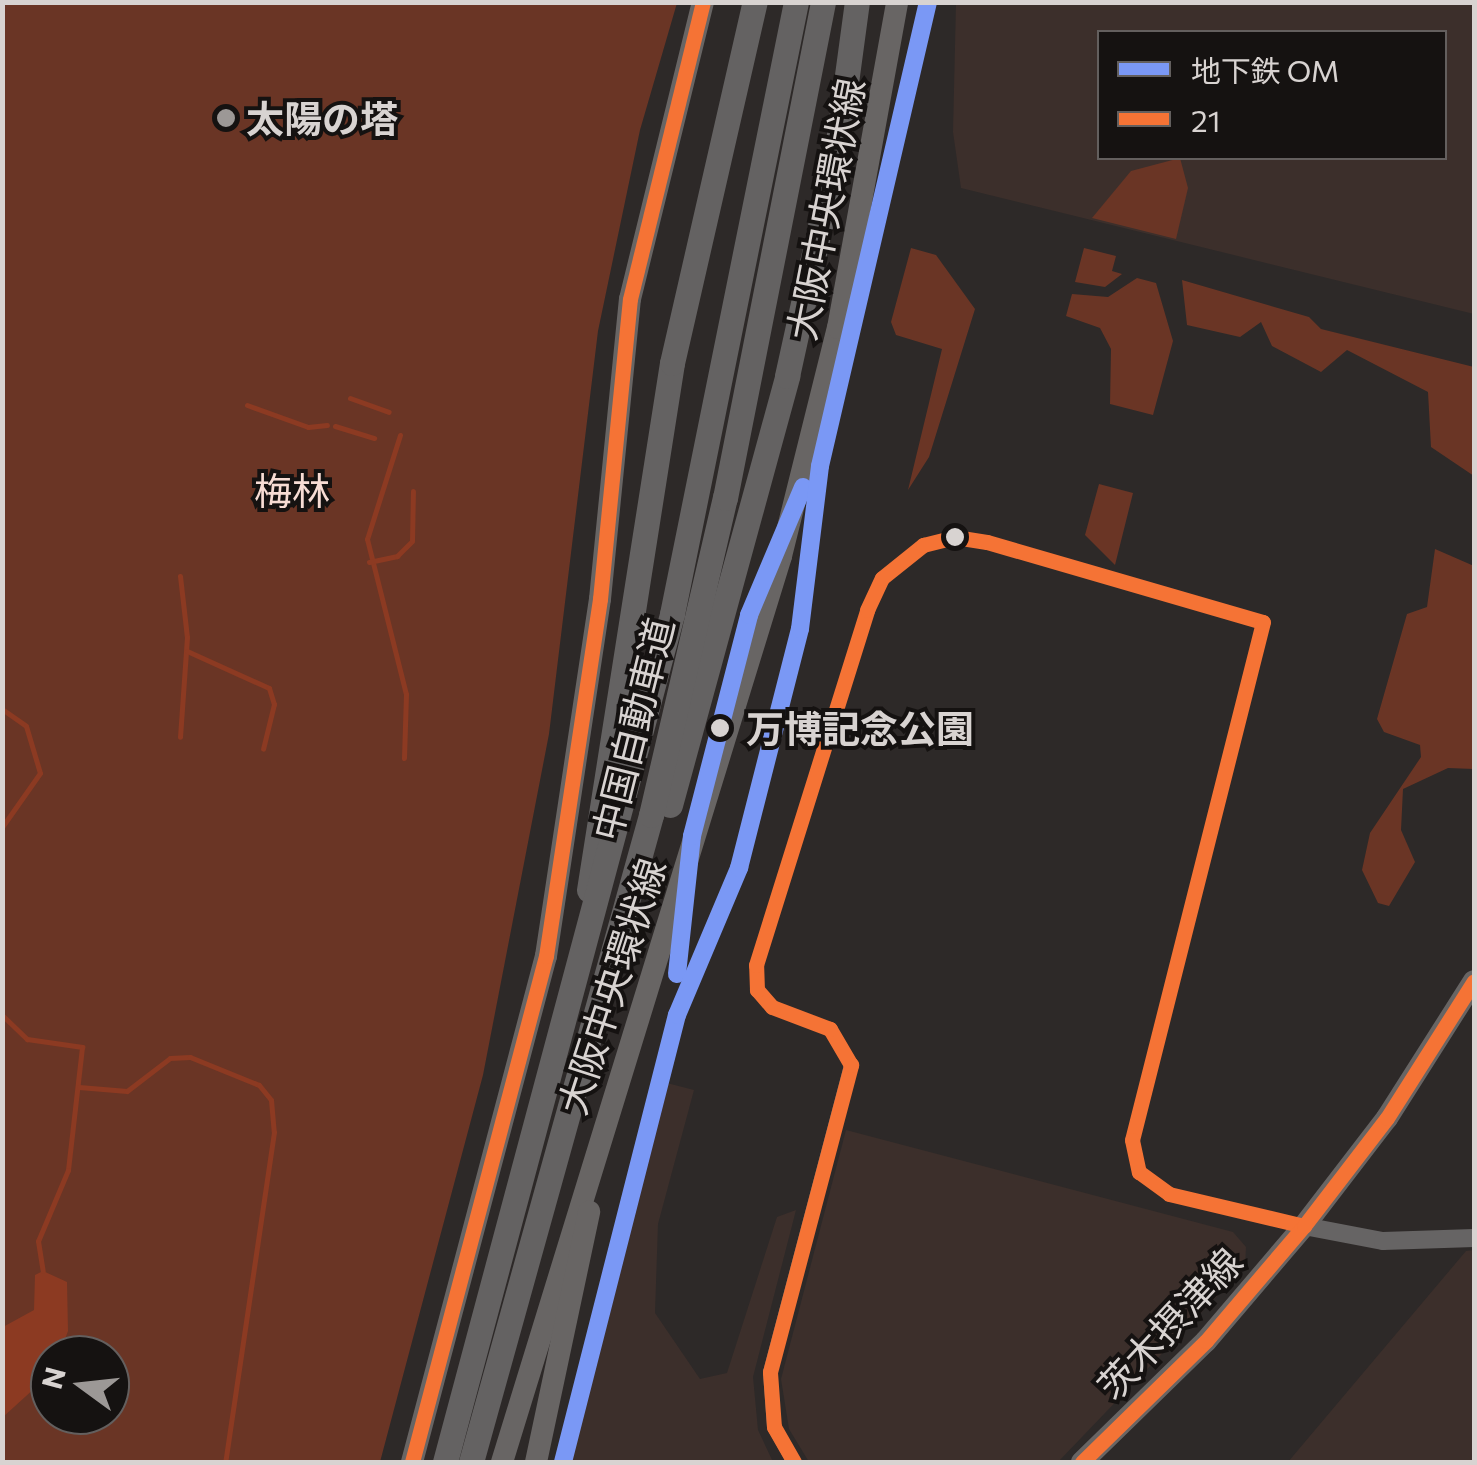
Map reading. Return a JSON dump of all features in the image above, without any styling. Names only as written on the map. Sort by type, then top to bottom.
[{"type":"highway","points":[[532,1159],[604,810],[655,458],[740,2]]},
{"type":"highway","points":[[713,160],[755,2]]},
{"type":"highway","points":[[758,199],[786,2]]},
{"type":"highway","name":"中国自動車道","points":[[445,1462],[532,1159],[672,614],[796,2]]},
{"type":"highway","name":"中国自動車道","points":[[471,1462],[559,1158],[708,572],[823,2]]},
{"type":"highway","points":[[559,1158],[654,868],[787,376],[837,149],[857,2]]},
{"type":"main road","name":"大阪中央環状線","points":[[412,1462],[546,956],[580,758],[630,299],[703,2]]},
{"type":"main road","name":"大阪中央環状線","points":[[502,1462],[604,1115],[781,556],[838,328],[898,2]]},
{"type":"main road","name":"茨木摂津線","points":[[1082,1462],[1206,1341],[1304,1226],[1387,1118],[1474,981]]},
{"type":"main road","points":[[536,1462],[604,1115]]},
{"type":"street","points":[[794,1462],[774,1427],[770,1372],[851,1065]]},
{"type":"street","points":[[1304,1226],[1383,1241],[1474,1238]]},
{"type":"shaded area","points":[[956,3],[1474,3],[1474,314],[961,188],[953,132]]},
{"type":"shaded area","points":[[663,1082],[694,1090],[658,1224],[655,1313],[700,1379],[727,1373],[777,1217],[796,1210],[753,1377],[758,1430],[773,1462],[570,1462]]},
{"type":"shaded area","points":[[846,1130],[1233,1232],[1246,1247],[1245,1267],[1058,1462],[809,1462],[789,1429],[781,1379]]},
{"type":"shaded area","points":[[1474,1250],[1474,1462],[1288,1462],[1466,1251]]},
{"type":"shaded area","points":[[43,1271],[67,1282],[68,1331],[66,1335],[30,1335],[30,1392],[3,1417],[3,1327],[34,1310],[35,1275]]},
{"type":"green space","name":"梅林","points":[[3,3],[677,3],[640,130],[598,331],[549,734],[483,1075],[380,1462],[3,1462]]},
{"type":"green space","points":[[1181,160],[1188,188],[1176,239],[1092,218],[1131,171]]},
{"type":"green space","points":[[911,248],[936,255],[975,309],[929,457],[908,490],[942,349],[896,335],[891,322]]},
{"type":"green space","points":[[1084,248],[1116,256],[1112,271],[1122,274],[1105,287],[1075,282]]},
{"type":"green space","points":[[1137,278],[1156,283],[1173,341],[1153,415],[1110,404],[1111,349],[1100,328],[1066,316],[1072,294],[1108,297]]},
{"type":"green space","points":[[1182,280],[1309,317],[1321,329],[1474,367],[1474,476],[1431,447],[1428,392],[1347,350],[1321,372],[1272,346],[1261,322],[1240,337],[1187,325]]},
{"type":"green space","points":[[1099,484],[1133,493],[1115,565],[1085,535]]},
{"type":"green space","points":[[1435,549],[1474,566],[1474,769],[1448,768],[1403,789],[1401,830],[1415,862],[1389,906],[1378,903],[1362,870],[1370,833],[1421,757],[1420,745],[1384,732],[1377,719],[1407,614],[1427,607]]},
{"type":"waterway","points":[[350,398],[389,412]]},
{"type":"waterway","points":[[247,405],[308,427],[327,425]]},
{"type":"waterway","points":[[335,426],[374,438]]},
{"type":"waterway","points":[[400,435],[367,539],[406,694],[404,758]]},
{"type":"waterway","points":[[369,562],[397,556],[412,541],[413,491]]},
{"type":"waterway","points":[[180,576],[187,637],[180,737]]},
{"type":"waterway","points":[[187,651],[269,688],[274,704],[263,749]]},
{"type":"waterway","points":[[2,709],[26,726],[40,773],[2,827]]},
{"type":"waterway","points":[[2,1015],[27,1039],[82,1047],[68,1170],[38,1241],[43,1271]]},
{"type":"waterway","points":[[79,1087],[127,1091],[170,1058],[190,1057],[259,1085],[271,1100],[274,1132],[225,1462]]},
{"type":"metro line","name":"OM","points":[[563,1462],[677,1015],[739,868],[800,629],[820,466],[928,2]]},
{"type":"metro line","name":"OM","points":[[677,974],[692,836],[749,615],[803,487]]},
{"type":"transit line","name":"21","points":[[412,1462],[546,956],[600,599],[630,299],[703,2]]},
{"type":"transit line","name":"21","points":[[794,1462],[774,1427],[770,1372],[851,1065],[830,1029],[772,1007],[757,990],[756,965],[867,610],[882,578],[923,545],[955,537],[987,542],[1263,622],[1132,1140],[1139,1172],[1169,1194],[1304,1226]]},
{"type":"transit line","name":"21","points":[[1082,1462],[1206,1341],[1304,1226],[1387,1118],[1474,981]]},
{"type":"place","name":"太陽の塔","points":[[226,118]]},
{"type":"place","name":"万博記念公園","points":[[720,728]]}]
